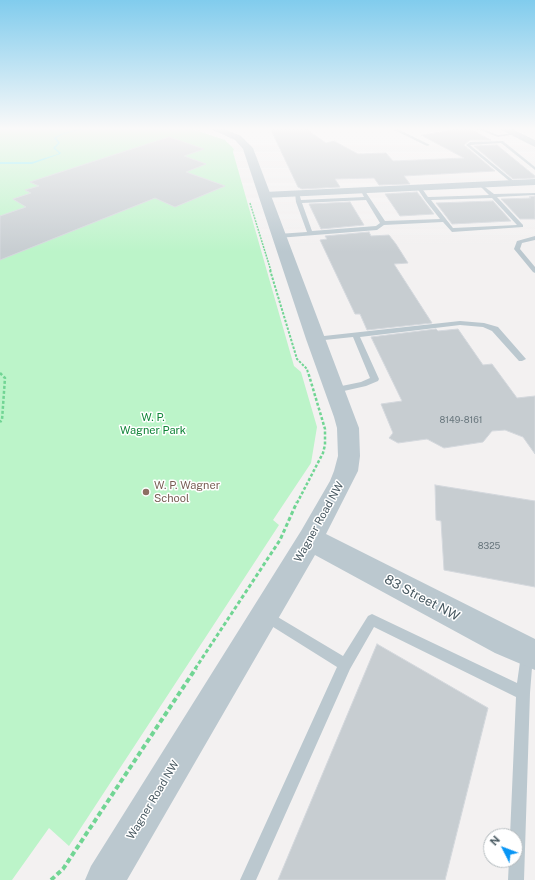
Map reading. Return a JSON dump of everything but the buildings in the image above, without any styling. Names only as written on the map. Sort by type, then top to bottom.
[{"type":"street","name":"Wagner Road NW","points":[[105,880],[310,539],[340,485],[346,471],[349,456],[348,428],[278,236],[256,197],[251,169]]},
{"type":"street","points":[[256,197],[298,198],[365,194],[419,188],[535,182]]},
{"type":"street","name":"83 Street NW","points":[[310,539],[531,653]]},
{"type":"lane","points":[[496,169],[513,183]]},
{"type":"lane","points":[[419,188],[452,230],[521,226],[481,185]]},
{"type":"lane","points":[[365,194],[383,223]]},
{"type":"lane","points":[[427,199],[535,194]]},
{"type":"lane","points":[[298,198],[310,233]]},
{"type":"lane","points":[[278,236],[377,228],[383,223],[444,220]]},
{"type":"lane","points":[[535,238],[519,242],[516,249],[535,271]]},
{"type":"lane","points":[[315,339],[460,323],[484,325],[495,329],[522,360]]},
{"type":"lane","points":[[335,390],[363,384],[375,379],[356,335]]},
{"type":"lane","points":[[264,615],[345,664]]},
{"type":"lane","points":[[248,880],[345,664],[372,620],[523,693]]},
{"type":"lane","points":[[516,880],[523,693],[531,653]]},
{"type":"path","points":[[51,880],[63,870],[280,540],[300,495],[324,453],[325,429],[307,369],[297,359],[256,197]]},
{"type":"path","points":[[0,373],[5,378],[2,420],[0,422]]},
{"type":"green space","name":"W. P. Wagner Park","points":[[0,169],[238,169],[294,366],[301,372],[317,427],[311,463],[273,520],[279,525],[69,846],[49,828],[12,880],[0,880]]},
{"type":"place","name":"W. P. Wagner School","points":[[146,492]]}]
